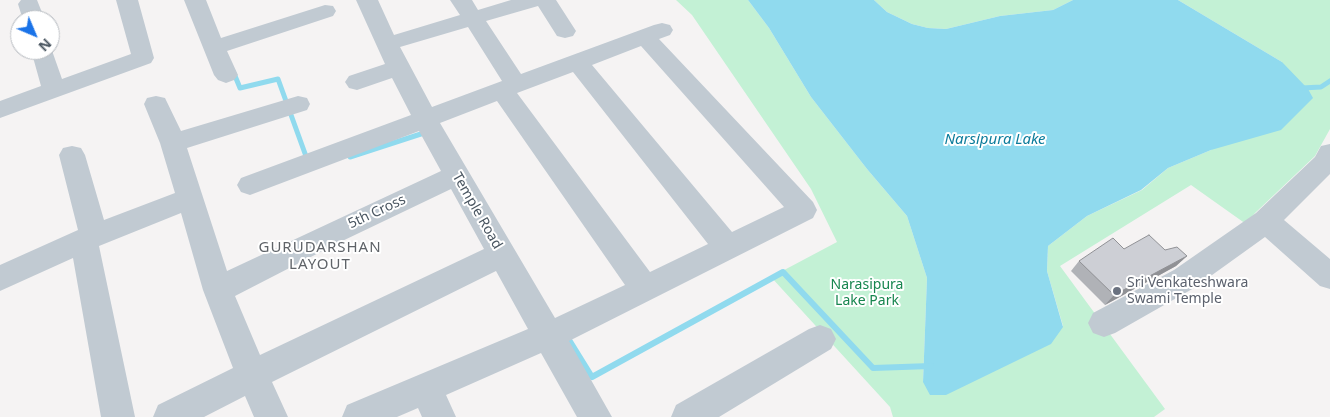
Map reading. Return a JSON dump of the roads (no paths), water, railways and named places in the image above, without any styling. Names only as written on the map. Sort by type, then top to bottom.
[{"type":"street","points":[[0,110],[143,58],[127,0]]},
{"type":"street","name":"Temple Road","points":[[367,0],[398,68],[456,176],[502,254],[558,330],[595,417]]},
{"type":"street","points":[[387,44],[466,9],[534,0]]},
{"type":"street","points":[[544,0],[565,31]]},
{"type":"street","points":[[198,1],[220,46],[226,75]]},
{"type":"street","points":[[466,9],[509,87],[645,289]]},
{"type":"street","points":[[220,46],[325,11]]},
{"type":"street","points":[[250,185],[309,164],[430,126],[509,87],[654,33],[803,210],[558,330],[359,417]]},
{"type":"street","points":[[45,60],[54,90]]},
{"type":"street","points":[[577,62],[728,248]]},
{"type":"street","points":[[357,82],[398,68]]},
{"type":"street","points":[[156,104],[174,143],[218,290],[271,417]]},
{"type":"street","points":[[174,143],[290,106]]},
{"type":"street","points":[[72,155],[89,238],[118,417]]},
{"type":"street","points":[[1104,322],[1184,278],[1266,221],[1328,161]]},
{"type":"street","name":"5th Cross","points":[[218,290],[326,236],[456,176]]},
{"type":"street","points":[[0,279],[89,238],[190,198]]},
{"type":"street","points":[[1266,221],[1330,277]]},
{"type":"street","points":[[170,417],[252,375],[502,254]]},
{"type":"street","points":[[688,417],[820,339]]},
{"type":"street","points":[[425,388],[439,417]]},
{"type":"water","name":"Narsipura Lake","points":[[748,0],[874,0],[887,12],[912,24],[928,28],[946,29],[1000,16],[1053,10],[1073,0],[1178,0],[1282,62],[1308,89],[1313,98],[1281,130],[1211,150],[1168,168],[1141,190],[1087,216],[1048,246],[1047,271],[1063,327],[1051,344],[946,395],[930,395],[923,382],[927,278],[907,216],[867,169],[811,97],[769,28]]},
{"type":"waterway","points":[[233,71],[240,88],[278,79],[307,159]]},
{"type":"waterway","points":[[1302,88],[1321,87],[1330,81]]},
{"type":"waterway","points":[[350,157],[427,132]]},
{"type":"waterway","points":[[566,335],[592,377],[783,272],[873,368],[931,366]]},
{"type":"place","name":"Sri Venkateshwara Swami Temple","points":[[1117,291]]},
{"type":"district","name":"GURUDARSHAN LAYOUT","points":[[320,256]]},
{"type":"park label","name":"Narasipura Lake Park","points":[[867,294]]}]
